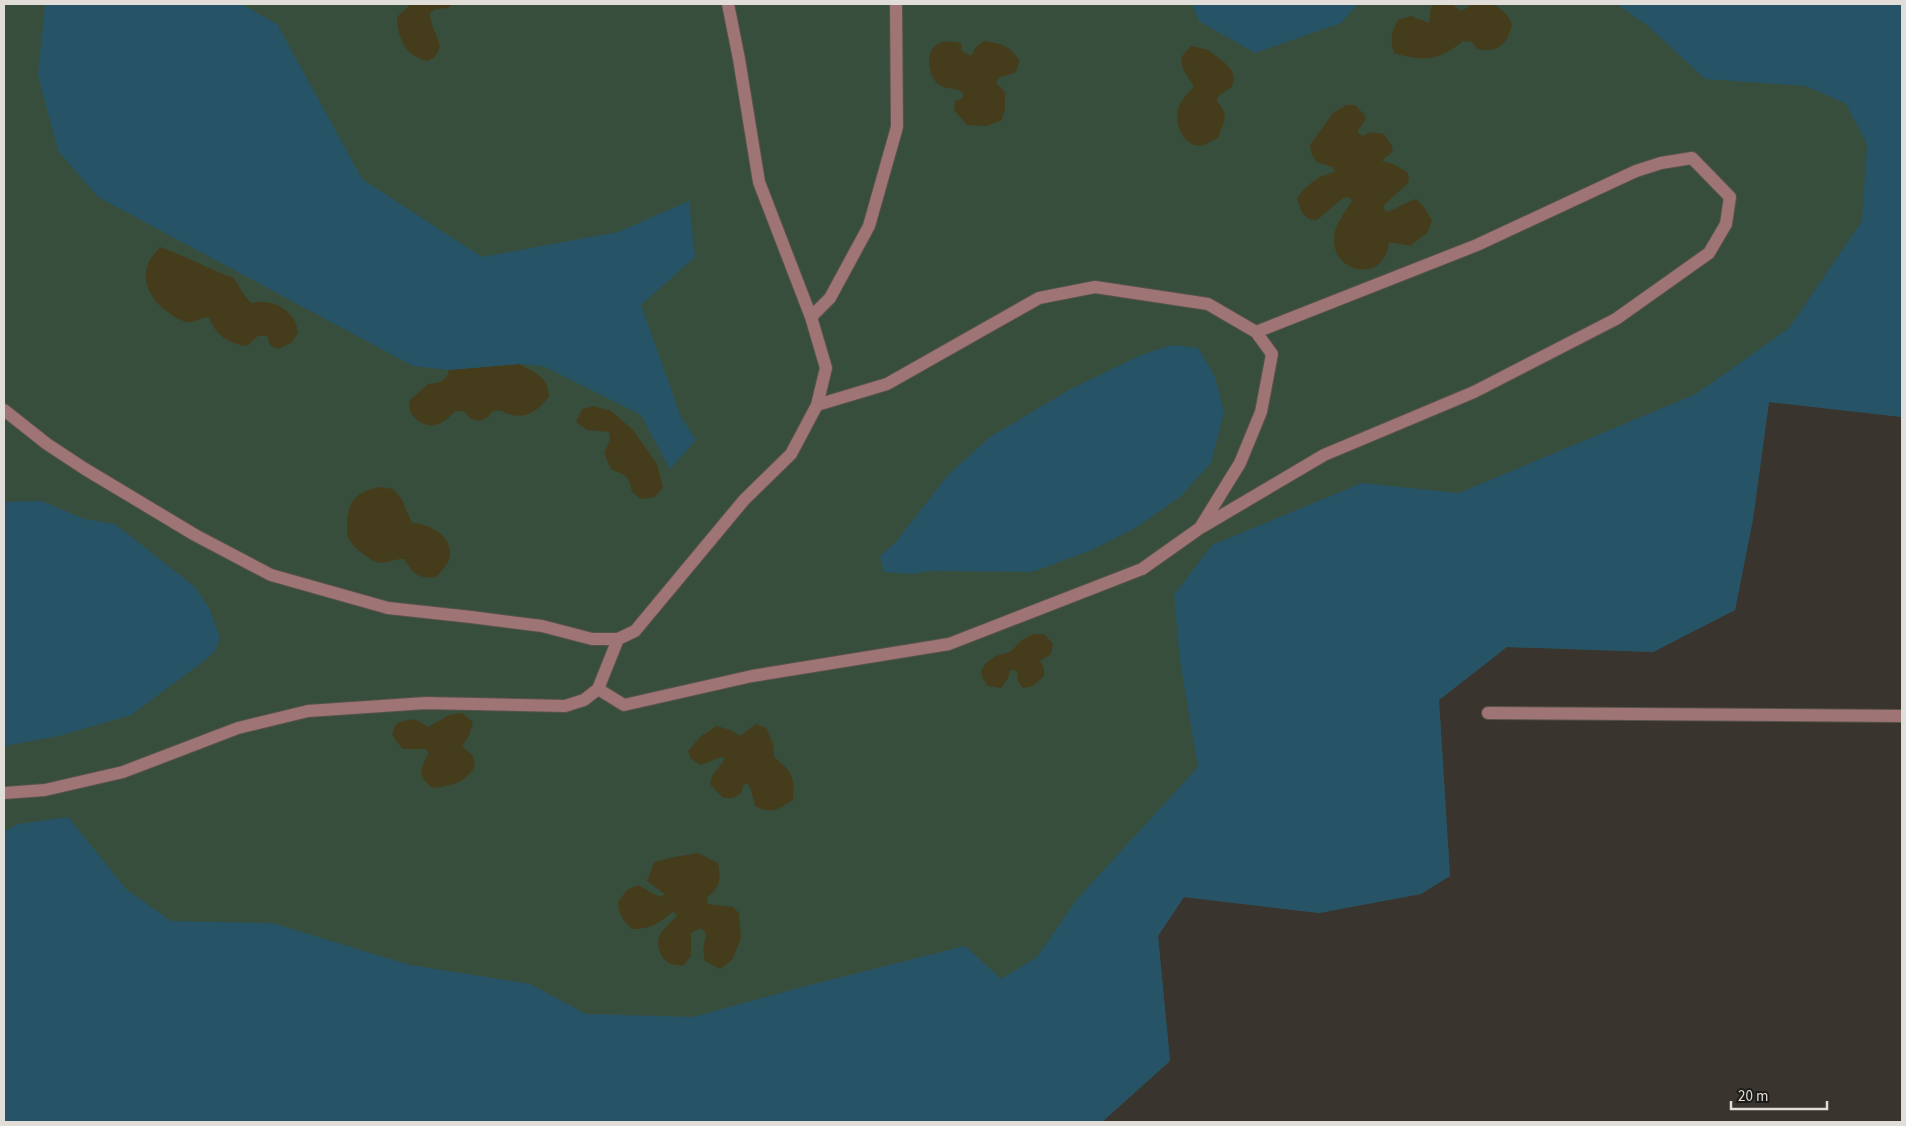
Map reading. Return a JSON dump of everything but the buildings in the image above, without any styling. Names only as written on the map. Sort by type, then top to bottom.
[{"type":"street","points":[[4,410],[48,444],[85,469],[196,535],[271,574],[388,608],[471,616],[542,626],[592,638],[618,639],[635,631],[744,500],[791,454],[817,405],[826,368],[811,317],[759,182],[728,4]]},
{"type":"street","points":[[811,317],[830,298],[869,226],[897,127],[896,4]]},
{"type":"street","points":[[598,689],[624,705],[752,676],[949,644],[1142,569],[1200,528],[1324,455],[1474,392],[1616,319],[1709,253],[1726,224],[1730,198],[1692,158],[1661,163],[1636,171],[1477,245],[1256,332]]},
{"type":"street","points":[[817,405],[887,384],[1039,298],[1095,287],[1208,304],[1256,332],[1272,354],[1261,412],[1240,463],[1200,528]]},
{"type":"street","points":[[4,792],[45,790],[123,772],[238,728],[308,711],[426,703],[565,706],[584,700],[598,689],[618,639]]},
{"type":"street","points":[[1488,713],[1902,716]]},
{"type":"green space","points":[[4,4],[1901,4],[1902,417],[1769,402],[1753,519],[1735,610],[1653,652],[1507,647],[1439,700],[1450,876],[1421,894],[1319,913],[1184,897],[1158,936],[1170,1061],[1102,1122],[4,1122]]},
{"type":"sand","points":[[411,4],[453,4],[448,8],[436,9],[430,13],[431,22],[440,47],[435,57],[428,61],[420,59],[408,51],[401,39],[397,17]]},
{"type":"sand","points":[[1435,4],[1452,4],[1461,11],[1474,4],[1493,4],[1507,15],[1511,23],[1508,37],[1498,48],[1489,50],[1477,49],[1472,42],[1463,41],[1446,53],[1430,58],[1414,58],[1394,53],[1392,36],[1398,20],[1411,16],[1429,23],[1431,7]]},
{"type":"sand","points":[[984,41],[1005,46],[1020,61],[1016,72],[999,77],[996,83],[1005,92],[1005,108],[1002,120],[987,126],[967,125],[954,110],[955,101],[961,99],[964,94],[957,90],[942,87],[935,81],[930,70],[929,58],[934,47],[944,42],[961,43],[962,51],[971,56],[976,47]]},
{"type":"sand","points":[[1192,46],[1208,50],[1225,63],[1232,71],[1234,78],[1232,87],[1218,96],[1217,101],[1225,115],[1225,119],[1218,138],[1204,145],[1190,143],[1185,139],[1177,119],[1180,103],[1194,87],[1184,71],[1181,61],[1186,51]]},
{"type":"sand","points":[[1346,105],[1355,105],[1364,114],[1366,119],[1357,132],[1363,136],[1370,132],[1384,134],[1391,144],[1393,151],[1382,161],[1393,164],[1407,172],[1408,183],[1383,206],[1386,212],[1416,199],[1424,207],[1432,221],[1427,233],[1410,246],[1389,242],[1385,255],[1379,264],[1370,269],[1350,266],[1342,260],[1336,251],[1334,234],[1340,219],[1352,201],[1349,197],[1343,198],[1317,220],[1312,220],[1301,211],[1297,198],[1313,181],[1335,172],[1333,167],[1319,163],[1314,159],[1310,145],[1333,113]]},
{"type":"sand","points":[[160,247],[234,278],[251,303],[263,302],[280,306],[294,319],[298,333],[291,343],[278,349],[270,345],[267,336],[258,336],[247,346],[223,338],[215,329],[209,317],[187,322],[173,316],[157,303],[147,283],[147,268],[152,256]]},
{"type":"sand","points":[[519,364],[540,376],[548,389],[549,396],[534,412],[518,416],[501,411],[493,411],[488,417],[479,421],[471,419],[465,412],[456,411],[441,423],[432,425],[418,421],[410,412],[409,401],[428,384],[444,379],[449,370]]},
{"type":"sand","points":[[593,406],[611,411],[632,429],[657,464],[663,487],[655,497],[641,499],[632,492],[630,482],[626,477],[611,469],[604,453],[610,440],[609,432],[587,430],[576,422],[582,409]]},
{"type":"sand","points":[[380,487],[393,489],[401,498],[412,523],[425,525],[437,531],[447,541],[450,557],[436,577],[420,576],[404,559],[382,563],[374,561],[352,544],[347,532],[347,518],[351,504],[354,499],[365,491]]},
{"type":"sand","points":[[1033,634],[1044,634],[1053,644],[1051,654],[1040,661],[1044,668],[1044,676],[1033,686],[1023,688],[1018,681],[1017,671],[1010,670],[1008,678],[1001,688],[988,686],[982,677],[981,671],[986,663],[996,656],[1010,652],[1022,640]]},
{"type":"sand","points":[[462,713],[473,722],[469,736],[462,746],[473,756],[475,766],[467,777],[457,783],[433,788],[424,780],[421,772],[429,754],[426,749],[403,749],[392,734],[396,724],[406,720],[416,720],[428,727],[449,715]]},
{"type":"sand","points":[[756,724],[766,728],[773,743],[774,757],[785,767],[793,780],[793,800],[775,810],[761,809],[755,806],[748,784],[744,784],[741,793],[733,798],[723,798],[710,784],[712,776],[725,759],[721,757],[701,765],[691,759],[688,751],[701,736],[717,726],[730,730],[740,736]]},
{"type":"sand","points":[[698,853],[718,863],[719,882],[715,890],[707,897],[708,904],[733,907],[739,913],[741,938],[732,960],[720,969],[705,961],[703,950],[706,933],[701,928],[691,933],[691,956],[683,966],[671,964],[663,958],[659,949],[659,938],[663,930],[677,916],[674,911],[650,926],[632,929],[619,911],[618,902],[627,890],[638,885],[660,897],[665,894],[647,881],[654,862]]},
{"type":"water","points":[[45,4],[241,4],[277,24],[362,179],[482,257],[618,232],[689,201],[695,257],[641,305],[681,417],[696,440],[670,469],[641,415],[543,366],[519,364],[449,370],[413,366],[98,197],[58,151],[38,75]]},
{"type":"water","points":[[1192,4],[1358,4],[1341,23],[1255,53],[1199,21]]},
{"type":"water","points":[[1617,4],[1901,4],[1902,417],[1769,402],[1753,519],[1735,610],[1653,652],[1507,647],[1439,700],[1450,876],[1421,894],[1319,913],[1184,897],[1158,936],[1170,1061],[1102,1122],[4,1122],[4,832],[18,824],[68,817],[126,889],[171,921],[272,923],[410,965],[530,984],[586,1014],[693,1017],[965,946],[1001,979],[1037,957],[1077,899],[1198,767],[1180,661],[1174,595],[1212,545],[1362,483],[1459,493],[1696,394],[1789,328],[1862,221],[1867,144],[1846,104],[1806,86],[1705,79],[1648,26]]},
{"type":"water","points":[[1172,345],[1198,348],[1215,377],[1224,412],[1211,463],[1181,496],[1137,527],[1092,550],[1032,572],[930,571],[912,574],[884,572],[880,556],[896,542],[948,475],[990,437],[1071,389],[1141,355]]},
{"type":"water","points":[[42,501],[84,519],[115,524],[195,587],[210,610],[220,638],[215,651],[204,661],[131,715],[59,736],[4,746],[4,502]]}]
